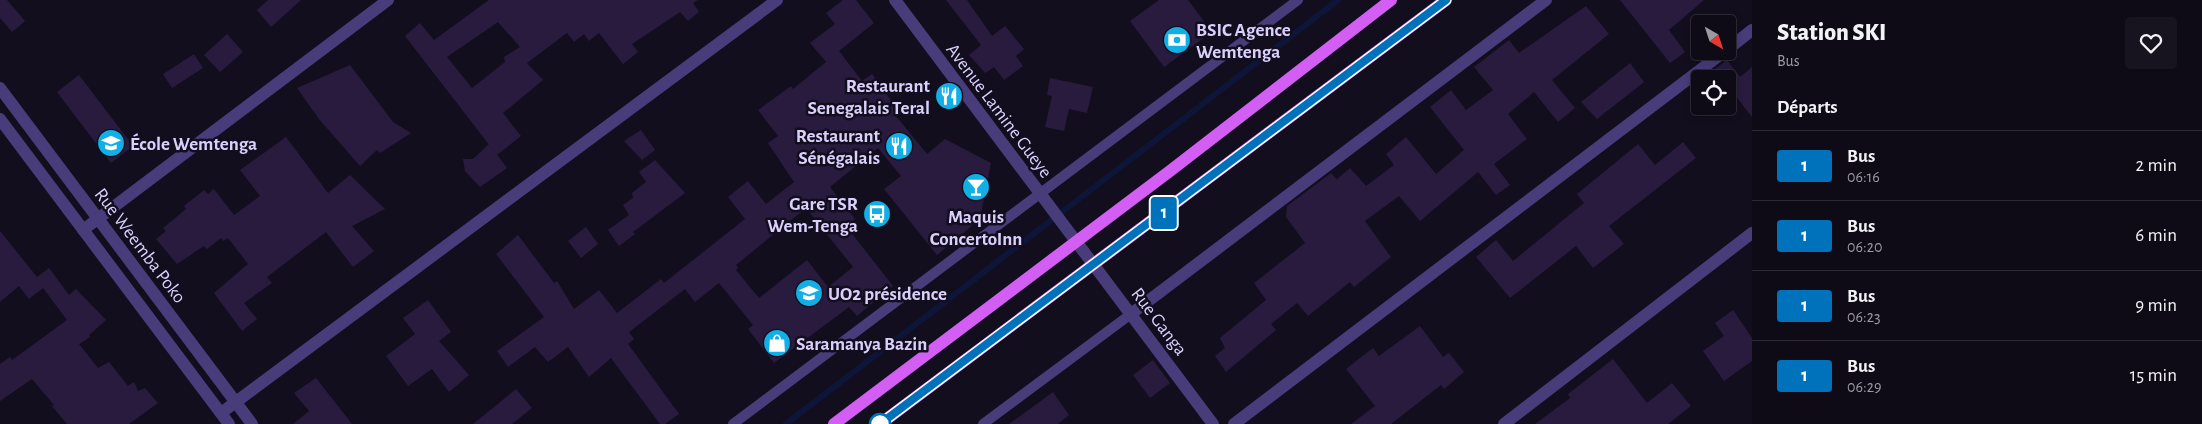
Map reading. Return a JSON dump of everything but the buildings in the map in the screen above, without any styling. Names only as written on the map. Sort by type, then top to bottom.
[{"type":"main road","points":[[834,424],[1076,242],[1392,0]]},
{"type":"main road","points":[[880,424],[1446,0]]},
{"type":"street","points":[[84,230],[388,0]]},
{"type":"street","points":[[221,413],[777,0]]},
{"type":"street","name":"Avenue Lamine Gueye","points":[[895,0],[1076,242]]},
{"type":"street","points":[[1131,314],[1546,0]]},
{"type":"street","points":[[1736,42],[1752,30]]},
{"type":"street","points":[[1234,424],[1713,60]]},
{"type":"street","name":"Rue Weemba Poko","points":[[0,88],[252,424]]},
{"type":"street","name":"Rue Weemba Poko","points":[[0,118],[229,424]]},
{"type":"street","points":[[1504,424],[1752,233]]},
{"type":"street","name":"Rue Ganga","points":[[1076,242],[1213,424]]},
{"type":"lane","points":[[733,424],[1298,0]]},
{"type":"lane","points":[[983,424],[1131,314]]},
{"type":"waterway","points":[[786,424],[1338,0]]},
{"type":"bus line","name":"1","points":[[880,424],[1446,0]]},
{"type":"place","name":"BSIC Agence Wemtenga","points":[[1177,40]]},
{"type":"place","name":"Restaurant Senegalais Teral","points":[[949,96]]},
{"type":"place","name":"École Wemtenga","points":[[111,143]]},
{"type":"place","name":"Restaurant Sénégalais","points":[[899,146]]},
{"type":"place","name":"Maquis ConcertoInn","points":[[976,187]]},
{"type":"place","name":"Gare TSR Wem-Tenga","points":[[877,214]]},
{"type":"place","name":"UO2 présidence","points":[[809,293]]},
{"type":"place","name":"Saramanya Bazin","points":[[777,343]]}]
